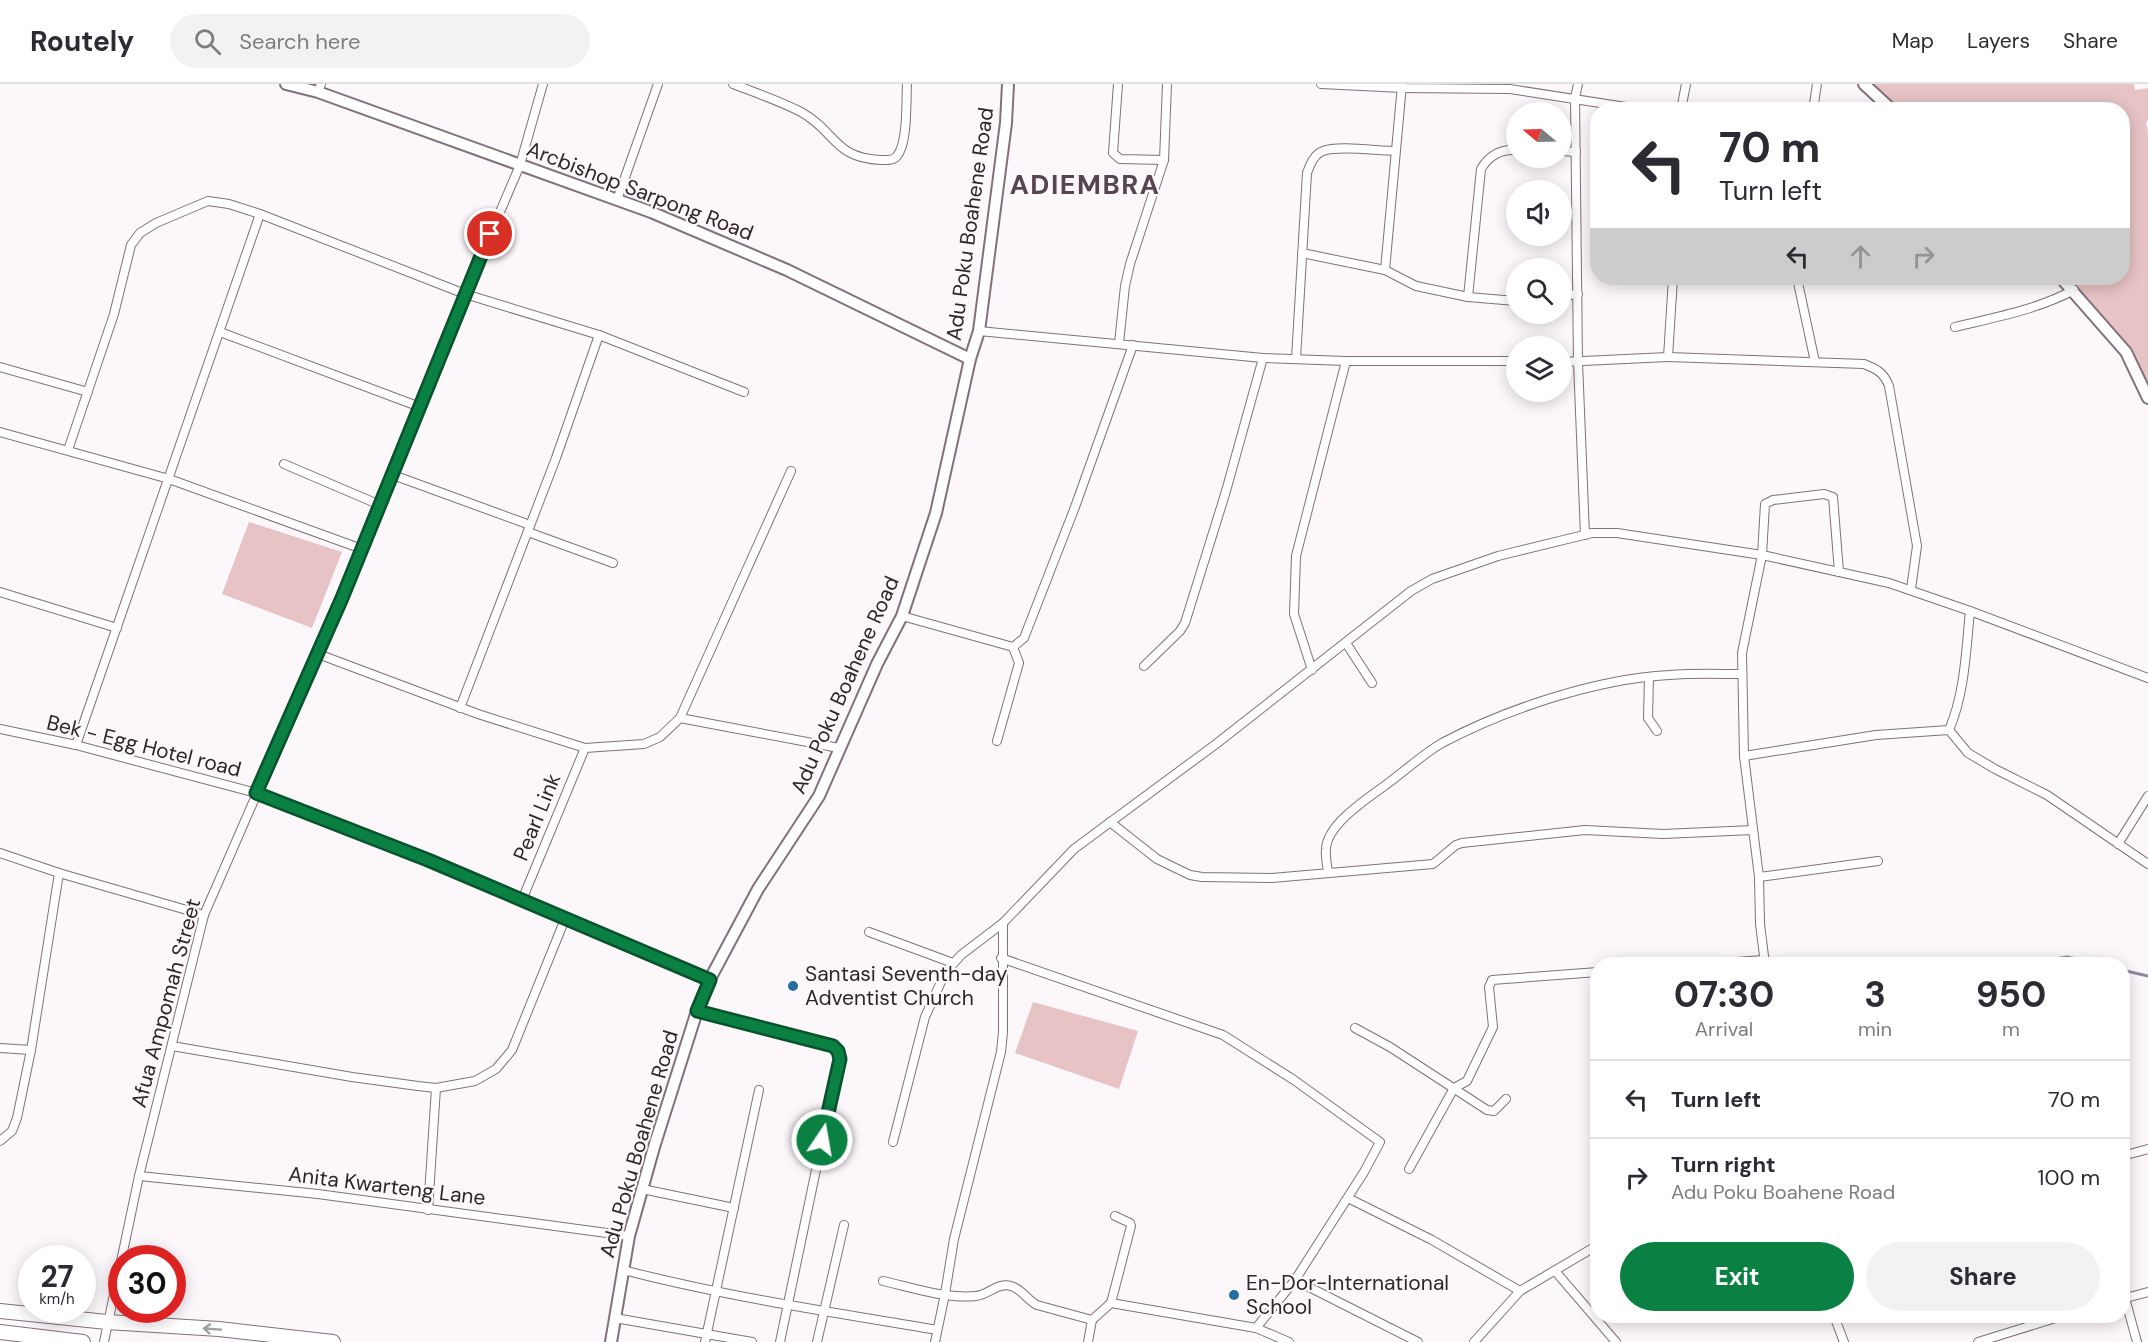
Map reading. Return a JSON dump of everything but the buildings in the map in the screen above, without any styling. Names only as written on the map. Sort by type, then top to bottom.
[{"type":"highway","points":[[0,1311],[107,1322],[219,1329],[333,1342]]},
{"type":"highway","points":[[0,1332],[25,1339],[83,1342]]},
{"type":"street","name":"Arcbishop Sarpong Road","points":[[286,84],[320,88],[617,200],[787,270],[970,359]]},
{"type":"street","name":"Afua Ampomah Street","points":[[104,1342],[139,1176],[204,915],[318,654],[520,165],[543,84]]},
{"type":"street","points":[[617,200],[658,84]]},
{"type":"street","points":[[734,84],[753,87],[807,116],[850,154],[864,159],[889,160],[897,156],[903,145],[907,84]]},
{"type":"street","name":"Adu Poku Boahene Road","points":[[611,1342],[629,1236],[697,1011],[710,980],[758,889],[819,796],[838,748],[902,616],[936,513],[970,359],[979,331],[1006,123],[1008,84]]},
{"type":"street","points":[[1118,84],[1113,153],[1120,159],[1164,160]]},
{"type":"street","points":[[1119,343],[1125,285],[1130,264],[1164,160],[1167,84]]},
{"type":"street","points":[[1321,84],[1510,87],[1594,102]]},
{"type":"street","points":[[1578,84],[1575,99],[1578,362],[1585,535]]},
{"type":"street","points":[[1683,102],[1686,84]]},
{"type":"street","points":[[1814,102],[1817,84]]},
{"type":"street","points":[[1864,84],[1883,102]]},
{"type":"street","points":[[1384,270],[1402,86]]},
{"type":"street","points":[[1296,359],[1307,173],[1310,164],[1317,154],[1333,149],[1395,151]]},
{"type":"street","points":[[1468,297],[1481,170],[1485,161],[1498,152],[1506,151]]},
{"type":"street","points":[[68,450],[114,314],[131,245],[140,233],[208,201],[229,204],[260,214],[465,294],[599,335],[744,392]]},
{"type":"street","points":[[76,745],[260,214]]},
{"type":"street","points":[[1302,253],[1384,270],[1416,286],[1468,297],[1506,300]]},
{"type":"street","points":[[1668,357],[1673,285]]},
{"type":"street","points":[[1798,285],[1815,362]]},
{"type":"street","points":[[2069,285],[2126,352],[2148,398]]},
{"type":"street","points":[[1955,327],[2032,309],[2050,303],[2074,290]]},
{"type":"street","points":[[1572,295],[1578,294]]},
{"type":"street","points":[[979,331],[1263,358],[1506,362]]},
{"type":"street","points":[[220,332],[420,407]]},
{"type":"street","points":[[460,708],[529,529],[599,335]]},
{"type":"street","points":[[1013,647],[1024,638],[1075,507],[1133,345]]},
{"type":"street","points":[[1572,362],[1668,357],[1864,364],[1877,369],[1885,376],[1889,386],[1917,546],[1911,589]]},
{"type":"street","points":[[1143,666],[1184,627],[1226,491],[1263,358]]},
{"type":"street","points":[[1312,669],[1294,614],[1296,556],[1346,361]]},
{"type":"street","points":[[0,367],[87,392]]},
{"type":"street","points":[[0,432],[169,479],[362,549]]},
{"type":"street","points":[[284,464],[380,505]]},
{"type":"street","points":[[318,654],[460,708],[585,748],[652,742],[680,718],[791,471]]},
{"type":"street","points":[[393,475],[613,563]]},
{"type":"street","points":[[1764,957],[1759,877],[1744,756],[1742,674],[1744,634],[1762,555],[1764,508],[1768,501],[1829,494],[1833,497],[1839,572]]},
{"type":"street","points":[[893,1142],[925,1017],[945,973],[953,963],[1002,923],[1074,849],[1216,744],[1411,591],[1432,579],[1498,556],[1585,535],[1604,532],[1617,533],[1762,555],[1911,589],[2148,678]]},
{"type":"street","points":[[0,592],[117,628]]},
{"type":"street","points":[[1949,730],[1956,712],[1964,674],[1970,611]]},
{"type":"street","points":[[902,616],[1013,647]]},
{"type":"street","points":[[1346,643],[1372,683]]},
{"type":"street","points":[[997,741],[1019,663],[1013,647]]},
{"type":"street","points":[[1328,872],[1326,849],[1330,834],[1354,808],[1440,744],[1493,719],[1545,701],[1618,681],[1668,675],[1742,674]]},
{"type":"street","points":[[1649,677],[1648,717],[1657,731]]},
{"type":"street","points":[[680,718],[838,748]]},
{"type":"street","name":"Bek - Egg Hotel road","points":[[0,729],[76,745],[256,793],[428,860],[710,980]]},
{"type":"street","points":[[1744,756],[1876,735],[1949,730]]},
{"type":"street","points":[[1949,730],[1968,753],[2047,795],[2086,819],[2148,864]]},
{"type":"street","name":"Pearl Link","points":[[522,900],[585,748]]},
{"type":"street","points":[[2118,844],[2148,796]]},
{"type":"street","points":[[1110,822],[1156,859],[1190,875],[1272,878],[1433,864],[1456,845],[1462,843],[1585,830],[1664,834],[1753,830]]},
{"type":"street","points":[[0,853],[59,873],[204,915]]},
{"type":"street","points":[[1759,877],[1878,861]]},
{"type":"street","points":[[0,1141],[12,1131],[17,1118],[31,1050],[59,873]]},
{"type":"street","points":[[172,1046],[352,1077],[436,1088],[475,1081],[496,1069],[512,1050],[566,919]]},
{"type":"street","points":[[935,1342],[954,1239],[1001,1052],[1003,1032],[1002,923]]},
{"type":"street","points":[[869,932],[953,963]]},
{"type":"street","points":[[1001,958],[1223,1035],[1294,1080],[1380,1142],[1348,1198],[1295,1280],[1256,1328]]},
{"type":"street","points":[[1409,1168],[1454,1088],[1467,1081],[1493,1027],[1489,987],[1492,980],[1590,973]]},
{"type":"street","points":[[697,1011],[833,1046],[840,1055],[780,1342]]},
{"type":"street","points":[[1355,1028],[1390,1047],[1490,1112],[1494,1112],[1506,1099]]},
{"type":"street","points":[[0,1048],[31,1050]]},
{"type":"street","points":[[428,1210],[436,1088]]},
{"type":"street","points":[[706,1338],[759,1089]]},
{"type":"street","points":[[2130,1154],[2148,1149]]},
{"type":"street","name":"Anita Kwarteng Lane","points":[[139,1176],[318,1194],[629,1236]]},
{"type":"street","points":[[642,1189],[734,1208]]},
{"type":"street","points":[[1348,1198],[1432,1240],[1520,1291]]},
{"type":"street","points":[[1088,1342],[1092,1320],[1111,1303],[1131,1226],[1130,1223],[1115,1216]]},
{"type":"street","points":[[817,1342],[844,1225]]},
{"type":"street","points":[[1474,1342],[1520,1291],[1590,1250]]},
{"type":"street","points":[[623,1270],[823,1312],[937,1330]]},
{"type":"street","points":[[1555,1271],[1590,1312]]},
{"type":"street","points":[[1295,1280],[1418,1342]]},
{"type":"street","points":[[883,1281],[963,1297],[980,1296],[995,1288],[1011,1286],[1025,1294],[1029,1301],[1037,1305],[1092,1320]]},
{"type":"street","points":[[2130,1297],[2148,1292]]},
{"type":"street","points":[[1111,1303],[1256,1328],[1289,1342]]},
{"type":"street","points":[[615,1318],[706,1338],[752,1342]]},
{"type":"street","points":[[2130,1319],[2137,1342]]},
{"type":"street","points":[[1600,1323],[1616,1342]]},
{"type":"street","points":[[1837,1323],[1844,1342]]},
{"type":"street","points":[[1978,1342],[2041,1323]]},
{"type":"shaded area","points":[[1866,84],[2134,84],[2135,90],[2148,88],[2148,121],[2146,122],[2148,132],[2148,381],[2127,347],[2074,285],[2130,285],[2130,102],[1885,102]]},
{"type":"shaded area","points":[[249,522],[342,552],[312,628],[222,594]]},
{"type":"shaded area","points":[[1033,1002],[1138,1031],[1119,1089],[1015,1053]]},
{"type":"waterway","points":[[2130,972],[2148,976]]},
{"type":"place","name":"Santasi Seventh-day Adventist Church","points":[[793,986]]},
{"type":"place","name":"En-Dor-International School","points":[[1234,1295]]},
{"type":"district","name":"ADIEMBRA","points":[[1085,185]]},
{"type":"route","points":[[490,234],[342,598],[256,793],[428,860],[710,980],[697,1011],[833,1046],[838,1051],[840,1059],[822,1140]]}]
